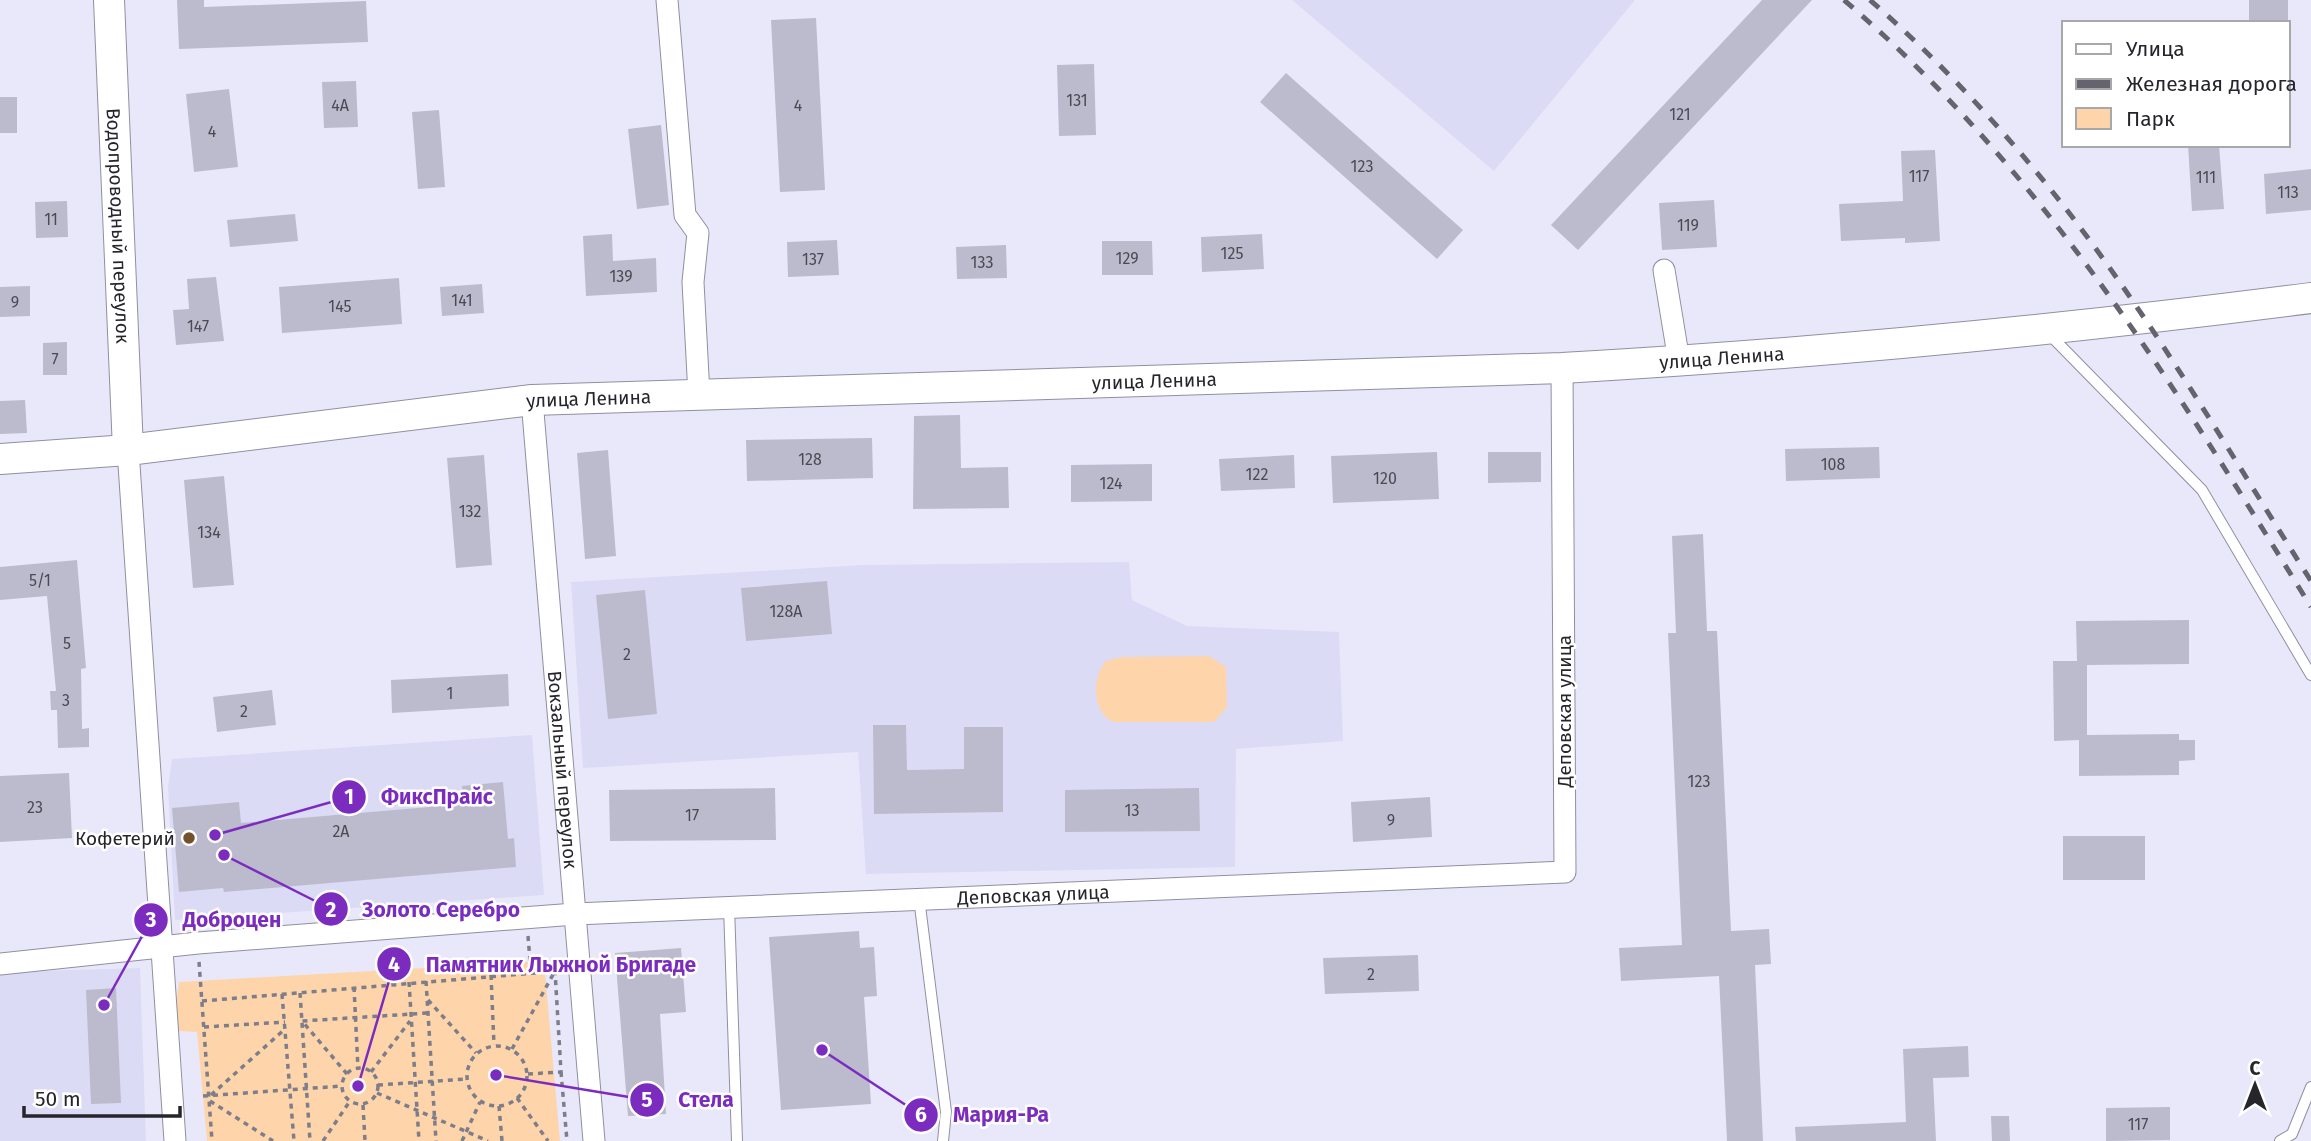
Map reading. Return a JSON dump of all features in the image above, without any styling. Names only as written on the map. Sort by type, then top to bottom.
[{"type":"main road","name":"Водопроводный переулок","points":[[109,0],[128,450]]},
{"type":"main road","name":"улица Ленина","points":[[0,459],[128,450],[533,400],[1562,368],[1795,354],[2045,330],[2311,298]]},
{"type":"street","points":[[667,0],[685,215],[698,233],[693,282],[699,396]]},
{"type":"street","points":[[1664,270],[1679,361]]},
{"type":"street","name":"Деповская улица","points":[[0,964],[198,943],[575,914],[1565,872],[1562,368]]},
{"type":"street","name":"Вокзальный переулок","points":[[533,400],[594,1141]]},
{"type":"street","points":[[128,450],[175,1141]]},
{"type":"lane","points":[[2045,330],[2202,490],[2311,675]]},
{"type":"lane","points":[[919,898],[946,1112],[943,1141]]},
{"type":"lane","points":[[729,907],[737,1141]]},
{"type":"lane","points":[[2280,1141],[2292,1134],[2311,1087]]},
{"type":"path","points":[[526,918],[531,973]]},
{"type":"path","points":[[198,943],[212,1141]]},
{"type":"path","points":[[512,1049],[555,971]]},
{"type":"path","points":[[555,971],[567,1141]]},
{"type":"path","points":[[202,1001],[491,975],[580,972]]},
{"type":"path","points":[[491,975],[494,1045]]},
{"type":"path","points":[[426,981],[436,1141]]},
{"type":"path","points":[[409,982],[419,1141]]},
{"type":"path","points":[[354,987],[358,1069]]},
{"type":"path","points":[[300,992],[310,1141]]},
{"type":"path","points":[[282,994],[293,1141]]},
{"type":"path","points":[[427,998],[477,1053]]},
{"type":"path","points":[[302,1021],[411,1017],[428,1013]]},
{"type":"path","points":[[371,1072],[411,1017]]},
{"type":"path","points":[[302,1021],[347,1074]]},
{"type":"path","points":[[204,1027],[285,1022]]},
{"type":"path","points":[[209,1098],[285,1029]]},
{"type":"path","points":[[494,1045],[512,1049],[524,1063],[527,1074],[524,1090],[517,1098],[499,1106],[480,1101],[473,1094],[467,1079],[467,1068],[477,1053],[494,1045]]},
{"type":"path","points":[[358,1069],[371,1072],[378,1085],[373,1099],[363,1104],[350,1101],[342,1086],[347,1074],[358,1069]]},
{"type":"path","points":[[527,1074],[561,1072]]},
{"type":"path","points":[[378,1085],[467,1079]]},
{"type":"path","points":[[203,1097],[342,1086]]},
{"type":"path","points":[[377,1093],[488,1141]]},
{"type":"path","points":[[209,1098],[273,1141]]},
{"type":"path","points":[[517,1098],[548,1141]]},
{"type":"path","points":[[323,1141],[350,1101]]},
{"type":"path","points":[[462,1141],[480,1101]]},
{"type":"path","points":[[363,1104],[366,1141]]},
{"type":"path","points":[[499,1106],[502,1141]]},
{"type":"shaded area","points":[[1292,0],[1635,0],[1494,171]]},
{"type":"shaded area","points":[[1129,562],[1132,600],[1187,626],[1339,632],[1343,741],[1236,749],[1235,867],[866,874],[858,752],[583,768],[571,582],[863,565]]},
{"type":"shaded area","points":[[532,735],[544,895],[175,920],[168,787],[172,759]]},
{"type":"shaded area","points":[[140,968],[146,1141],[0,1141],[0,972]]},
{"type":"green space","points":[[1209,656],[1226,667],[1227,707],[1214,722],[1113,722],[1101,711],[1096,685],[1106,661],[1122,657]]},
{"type":"green space","points":[[544,961],[560,1141],[207,1141],[197,1032],[177,1031],[176,1002],[179,982]]},
{"type":"building","points":[[177,0],[204,0],[204,7],[366,1],[368,42],[179,49]]},
{"type":"building","points":[[1762,0],[1812,0],[1578,250],[1551,225]]},
{"type":"building","points":[[2249,0],[2288,0],[2288,21],[2249,21]]},
{"type":"building","points":[[816,18],[825,190],[780,192],[771,20]]},
{"type":"building","points":[[1094,64],[1096,135],[1059,136],[1057,65]]},
{"type":"building","points":[[1286,73],[1463,230],[1437,259],[1260,102]]},
{"type":"building","points":[[356,81],[358,127],[324,128],[322,82]]},
{"type":"building","points":[[229,89],[238,167],[194,172],[186,94]]},
{"type":"building","points":[[0,97],[17,97],[17,133],[0,133]]},
{"type":"building","points":[[439,110],[445,187],[418,189],[412,112]]},
{"type":"building","points":[[661,125],[669,205],[637,209],[628,129]]},
{"type":"building","points":[[2188,147],[2219,147],[2224,209],[2192,211]]},
{"type":"building","points":[[1935,150],[1940,241],[1905,243],[1905,238],[1841,241],[1839,204],[1903,201],[1901,151]]},
{"type":"building","points":[[2311,169],[2311,210],[2266,214],[2264,174]]},
{"type":"building","points":[[1714,200],[1717,247],[1662,250],[1659,203]]},
{"type":"building","points":[[67,201],[68,237],[36,238],[35,202]]},
{"type":"building","points":[[295,214],[298,241],[230,247],[227,220]]},
{"type":"building","points":[[612,234],[613,261],[656,258],[657,292],[586,296],[583,236]]},
{"type":"building","points":[[1262,234],[1264,269],[1202,272],[1201,237]]},
{"type":"building","points":[[837,240],[839,275],[788,277],[787,242]]},
{"type":"building","points":[[1102,241],[1152,241],[1153,275],[1102,275]]},
{"type":"building","points":[[1006,245],[1007,278],[957,279],[956,247]]},
{"type":"building","points":[[216,277],[224,341],[176,345],[173,310],[189,309],[187,279]]},
{"type":"building","points":[[399,278],[402,324],[282,333],[279,287]]},
{"type":"building","points":[[482,284],[484,313],[442,316],[440,287]]},
{"type":"building","points":[[30,286],[30,316],[0,317],[0,287]]},
{"type":"building","points":[[67,342],[67,375],[43,375],[43,343]]},
{"type":"building","points":[[25,400],[27,433],[0,434],[0,401]]},
{"type":"building","points":[[960,415],[961,468],[1008,467],[1009,508],[913,509],[914,416]]},
{"type":"building","points":[[872,438],[873,478],[747,481],[746,440]]},
{"type":"building","points":[[1879,447],[1880,478],[1786,481],[1785,449]]},
{"type":"building","points":[[608,450],[616,556],[585,559],[577,453]]},
{"type":"building","points":[[1437,452],[1439,499],[1333,503],[1331,456]]},
{"type":"building","points":[[1488,452],[1541,452],[1541,482],[1488,483]]},
{"type":"building","points":[[484,455],[492,565],[456,568],[447,458]]},
{"type":"building","points":[[1294,455],[1295,488],[1221,491],[1219,459]]},
{"type":"building","points":[[1152,464],[1152,501],[1071,502],[1071,465]]},
{"type":"building","points":[[224,476],[234,585],[193,588],[184,480]]},
{"type":"building","points":[[1703,534],[1707,631],[1717,631],[1731,931],[1769,929],[1771,964],[1755,965],[1763,1141],[1727,1141],[1719,976],[1621,981],[1619,948],[1682,945],[1668,633],[1676,633],[1672,536]]},
{"type":"building","points":[[77,560],[86,668],[81,669],[82,729],[89,728],[89,747],[58,748],[57,710],[51,710],[50,691],[56,691],[47,596],[0,600],[0,567]]},
{"type":"building","points":[[827,581],[832,634],[746,641],[741,588]]},
{"type":"building","points":[[645,590],[657,714],[608,719],[596,595]]},
{"type":"building","points":[[2189,620],[2189,664],[2087,665],[2087,735],[2179,734],[2179,740],[2195,740],[2195,760],[2179,761],[2179,775],[2079,776],[2079,740],[2054,741],[2053,661],[2077,661],[2076,621]]},
{"type":"building","points":[[508,674],[509,706],[392,713],[391,680]]},
{"type":"building","points":[[272,690],[276,725],[217,732],[213,697]]},
{"type":"building","points":[[873,725],[906,725],[907,770],[964,769],[964,727],[1003,727],[1003,812],[874,814]]},
{"type":"building","points":[[69,773],[72,838],[0,842],[0,776]]},
{"type":"building","points":[[503,782],[508,839],[514,838],[516,867],[224,892],[223,888],[179,892],[172,808],[239,802],[241,823],[464,804],[462,786]]},
{"type":"building","points":[[775,788],[776,840],[610,841],[609,790]]},
{"type":"building","points":[[1199,788],[1200,831],[1065,832],[1065,790]]},
{"type":"building","points":[[1430,797],[1432,837],[1353,842],[1351,802]]},
{"type":"building","points":[[2063,836],[2145,836],[2145,880],[2063,880]]},
{"type":"building","points":[[859,931],[860,948],[874,947],[877,996],[864,997],[871,1104],[781,1110],[769,937]]},
{"type":"building","points":[[681,948],[686,1012],[660,1014],[666,1114],[628,1116],[615,953]]},
{"type":"building","points":[[1418,955],[1419,991],[1325,994],[1323,958]]},
{"type":"building","points":[[116,988],[121,1103],[91,1104],[86,990]]},
{"type":"building","points":[[1968,1046],[1969,1077],[1933,1078],[1936,1141],[1796,1141],[1795,1127],[1906,1122],[1903,1049]]},
{"type":"building","points":[[2170,1107],[2170,1140],[2106,1141],[2106,1108]]},
{"type":"building","points":[[1991,1116],[2009,1116],[2010,1141],[1992,1141]]},
{"type":"railway","points":[[1844,0],[1916,66],[1982,136],[2043,209],[2156,363],[2311,607]]},
{"type":"railway","points":[[1870,0],[1965,91],[2023,156],[2078,225],[2158,339],[2311,581]]},
{"type":"place","name":"ФиксПрайс","points":[[215,835]]},
{"type":"place","name":"Кофетерий","points":[[189,838]]},
{"type":"place","name":"Золото Серебро","points":[[224,855]]},
{"type":"place","name":"Доброцен","points":[[104,1005]]},
{"type":"place","name":"Мария-Ра","points":[[822,1050]]},
{"type":"place","name":"Стела","points":[[496,1075]]},
{"type":"place","name":"Памятник Лыжной Бригаде","points":[[358,1086]]}]
